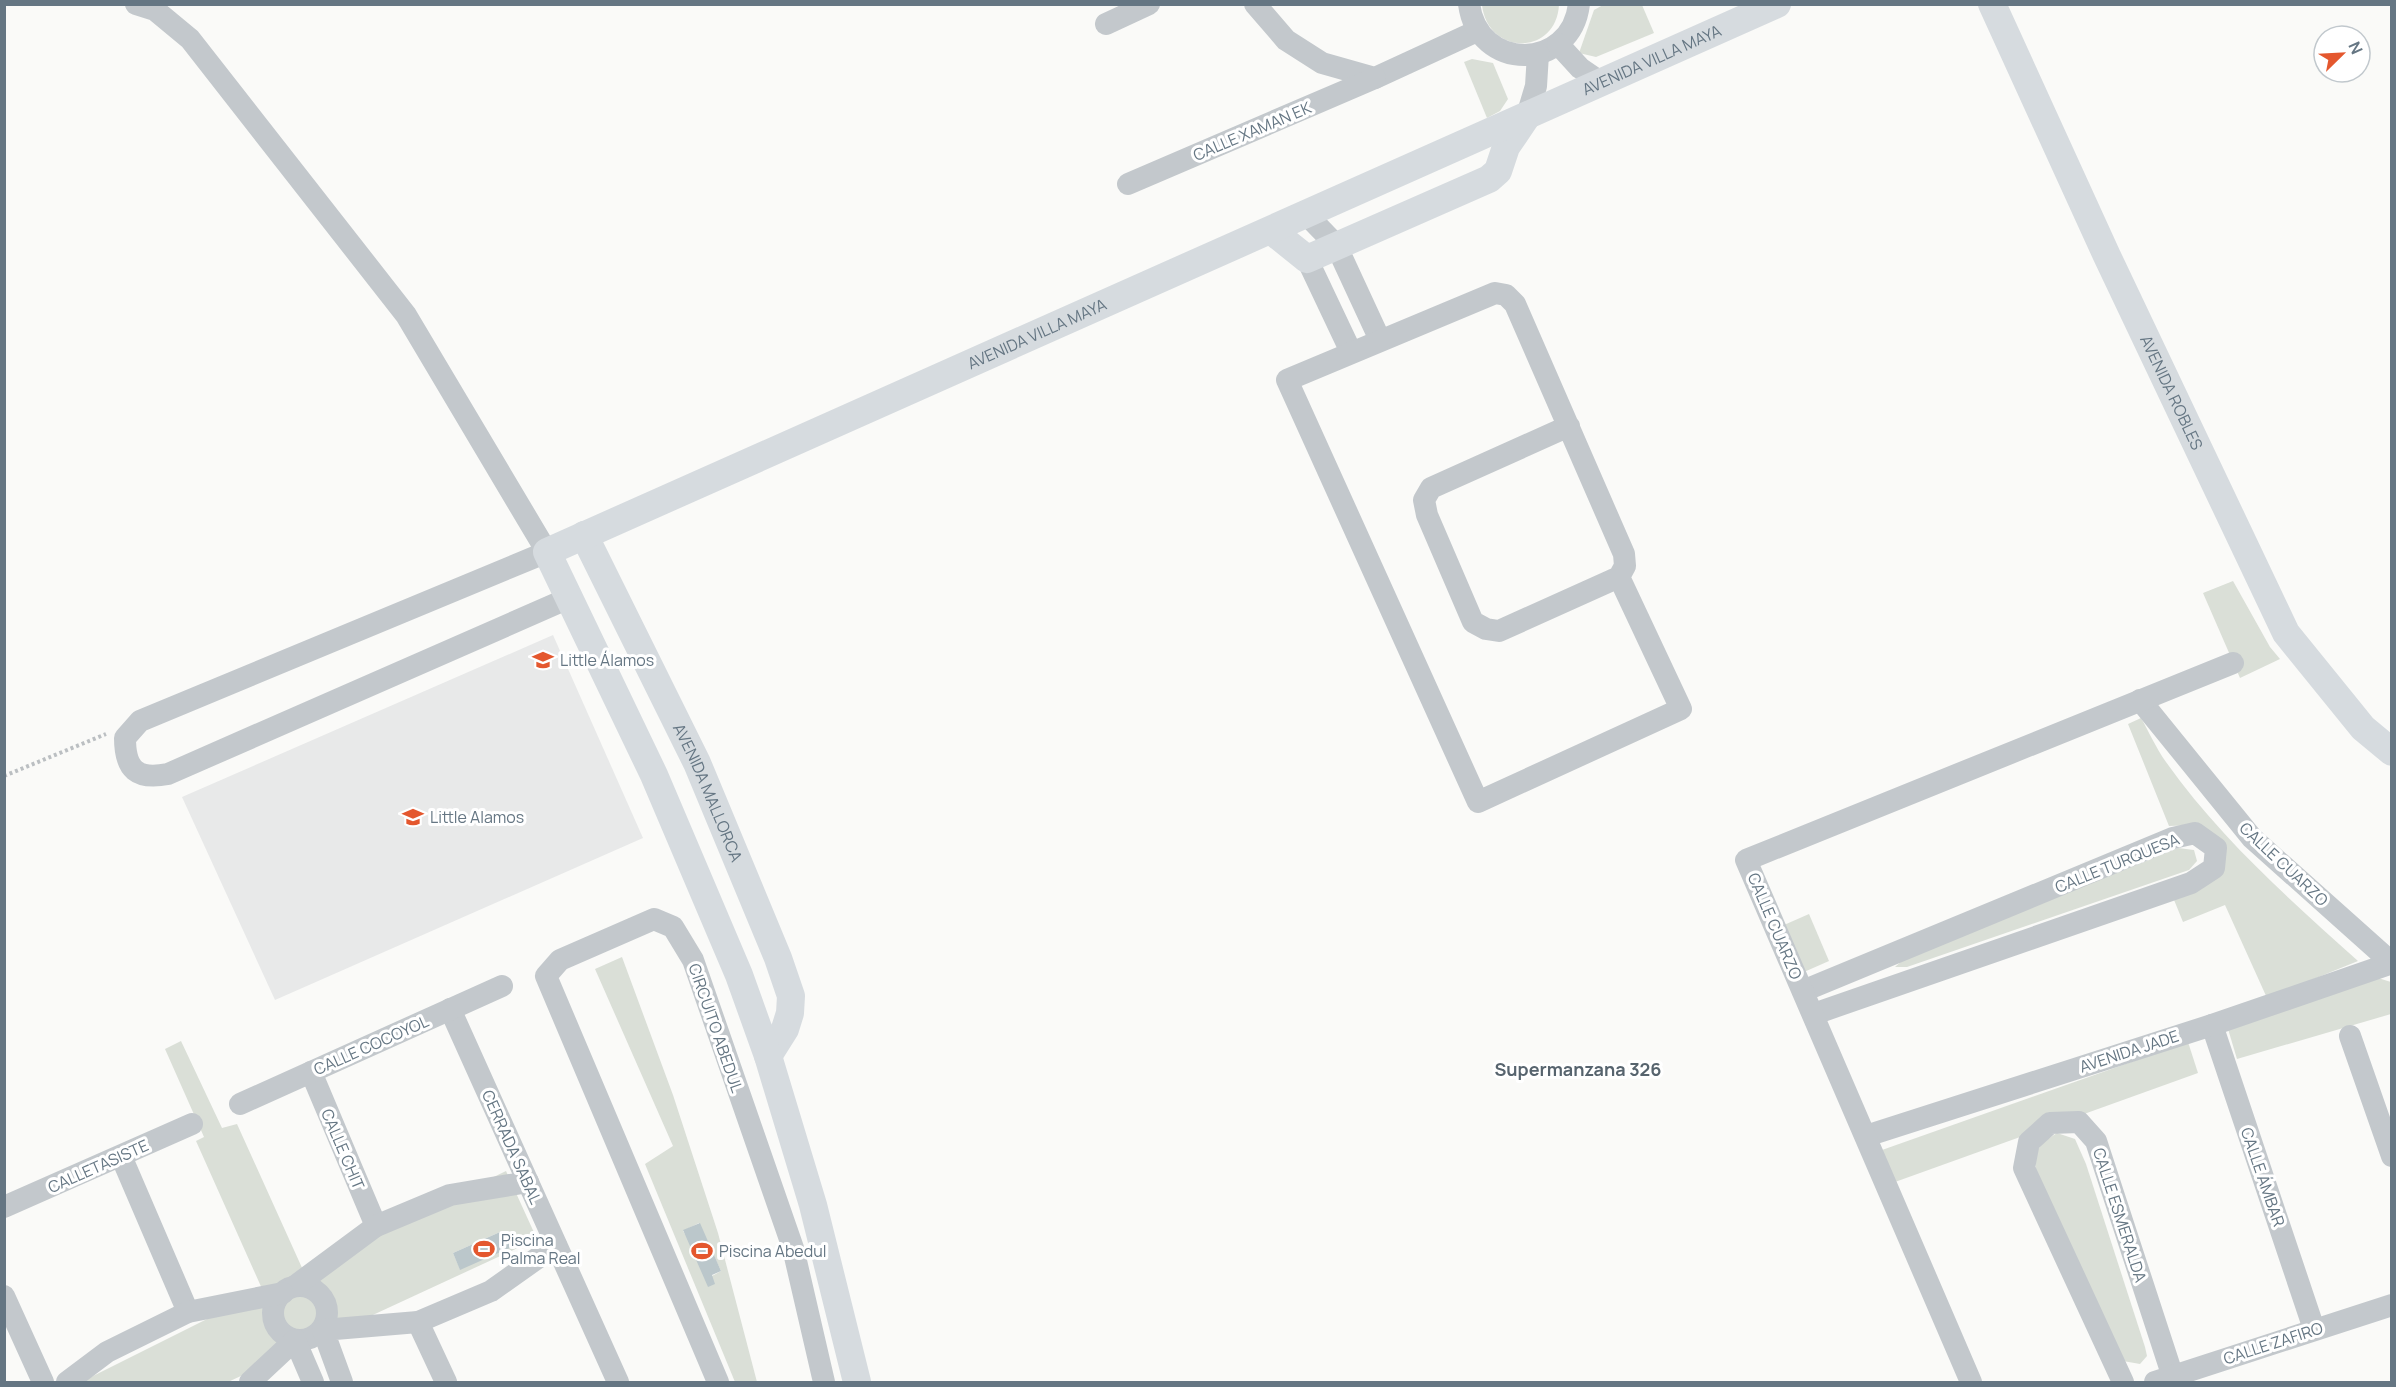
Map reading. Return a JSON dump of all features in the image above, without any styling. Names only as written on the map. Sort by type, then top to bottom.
[{"type":"main road","name":"AVENIDA VILLA MAYA","points":[[548,552],[1777,4]]},
{"type":"main road","name":"AVENIDA ROBLES","points":[[1992,4],[2107,256],[2286,633],[2363,728],[2391,752]]},
{"type":"main road","points":[[1272,231],[1307,259],[1489,179],[1498,171],[1506,147],[1527,116]]},
{"type":"main road","name":"AVENIDA MALLORCA","points":[[584,536],[697,763],[778,958],[791,996],[790,1013],[785,1029],[768,1056]]},
{"type":"main road","points":[[548,552],[654,775],[740,975],[768,1056],[813,1205],[857,1383]]},
{"type":"street","points":[[136,4],[155,10],[190,39],[406,315],[548,552],[140,720],[125,738],[125,756],[135,771],[150,777],[168,774],[570,598]]},
{"type":"street","points":[[1106,24],[1149,4]]},
{"type":"street","points":[[1255,4],[1286,40],[1322,63],[1376,78]]},
{"type":"street","points":[[1469,4],[1470,16],[1477,31],[1489,44],[1504,52],[1521,56],[1538,54],[1558,44],[1570,31],[1579,4]]},
{"type":"street","name":"CALLE XAMAN EK","points":[[1128,184],[1376,78],[1477,31]]},
{"type":"street","points":[[1558,44],[1580,68],[1602,82]]},
{"type":"street","points":[[1527,116],[1536,86],[1538,54]]},
{"type":"street","points":[[1307,215],[1336,245],[1380,340]]},
{"type":"street","points":[[1307,259],[1351,352]]},
{"type":"street","points":[[1569,426],[1431,488],[1424,500],[1427,515],[1473,622],[1486,629],[1499,631],[1619,577],[1625,566],[1624,554],[1569,426],[1515,304],[1506,295],[1494,293],[1287,380],[1478,802],[1681,709],[1619,577]]},
{"type":"street","name":"CALLE CUARZO","points":[[1971,1383],[1746,860],[2233,663]]},
{"type":"street","name":"CALLE CUARZO","points":[[2140,700],[2252,838],[2391,963]]},
{"type":"street","name":"CALLE TURQUESA","points":[[1803,991],[2173,838],[2195,833],[2216,848],[2214,868],[2191,883],[1814,1014]]},
{"type":"street","name":"CIRCUITO ABEDUL","points":[[718,1383],[546,976],[560,960],[654,919],[673,927],[693,960],[793,1248],[824,1383]]},
{"type":"street","name":"AVENIDA JADE","points":[[1866,1136],[2212,1025],[2391,963]]},
{"type":"street","name":"CALLE COCOYOL","points":[[240,1104],[502,986]]},
{"type":"street","name":"CERRADA SABAL","points":[[450,1009],[618,1383]]},
{"type":"street","name":"CALLE ÁMBAR","points":[[2212,1025],[2314,1329]]},
{"type":"street","points":[[2350,1036],[2391,1156]]},
{"type":"street","name":"CALLE CHIT","points":[[311,1072],[376,1226]]},
{"type":"street","name":"CALLE ESMERALDA","points":[[2123,1383],[2025,1168],[2029,1142],[2050,1123],[2079,1122],[2096,1141],[2164,1380]]},
{"type":"street","name":"CALLETASISTE","points":[[4,1207],[192,1124]]},
{"type":"street","points":[[121,1156],[188,1312]]},
{"type":"street","points":[[67,1383],[106,1352],[188,1312],[289,1289],[314,1289],[326,1303],[327,1321],[322,1330],[310,1339],[295,1340],[280,1331],[273,1316],[277,1299],[289,1289],[376,1226],[450,1195],[528,1182]]},
{"type":"street","points":[[322,1330],[418,1322],[491,1291],[556,1245]]},
{"type":"street","points":[[4,1296],[43,1383]]},
{"type":"street","name":"CALLE ZAFIRO","points":[[2164,1380],[2391,1305]]},
{"type":"street","points":[[418,1322],[446,1383]]},
{"type":"street","points":[[322,1330],[342,1383]]},
{"type":"street","points":[[250,1383],[295,1340]]},
{"type":"street","points":[[295,1340],[313,1383]]},
{"type":"path","points":[[4,776],[140,720]]},
{"type":"shaded area","points":[[1482,5],[1559,5],[1555,22],[1547,34],[1535,41],[1522,43],[1508,41],[1496,34],[1487,22]]},
{"type":"shaded area","points":[[1603,5],[1642,5],[1654,33],[1596,57],[1579,53],[1594,10]]},
{"type":"shaded area","points":[[1472,59],[1493,63],[1508,99],[1500,111],[1487,118],[1464,62]]},
{"type":"shaded area","points":[[2233,581],[2270,647],[2280,659],[2240,678],[2203,593]]},
{"type":"shaded area","name":"Little Alamos","points":[[553,635],[643,838],[275,1000],[182,797]]},
{"type":"shaded area","points":[[2141,718],[2166,762],[2232,842],[2281,891],[2358,961],[2267,998],[2225,905],[2183,922],[2172,895],[2220,850],[2196,825],[2169,826],[2128,724]]},
{"type":"shaded area","points":[[2178,848],[2194,850],[2197,861],[2189,870],[1907,967],[1895,967],[1904,959]]},
{"type":"shaded area","points":[[1809,914],[1829,961],[1804,972],[1784,925]]},
{"type":"shaded area","points":[[622,957],[673,1095],[718,1233],[757,1382],[735,1382],[645,1164],[673,1146],[595,969]],"holes":[[[699,1223],[721,1271],[712,1276],[683,1231]]]},
{"type":"shaded area","points":[[2378,978],[2391,982],[2391,1014],[2237,1059],[2228,1029]]},
{"type":"shaded area","points":[[181,1041],[222,1128],[237,1124],[303,1270],[506,1171],[537,1239],[228,1382],[81,1382],[263,1291],[196,1141],[204,1137],[165,1049]],"holes":[[[500,1232],[505,1241],[460,1269],[453,1253]]]},
{"type":"shaded area","points":[[2188,1042],[2198,1073],[1895,1182],[1882,1150]]},
{"type":"shaded area","points":[[2057,1133],[2075,1139],[2086,1164],[2145,1347],[2147,1356],[2140,1364],[2123,1361],[2037,1175],[2035,1160],[2038,1150]]},
{"type":"shaded area","name":"Piscina Abedul","points":[[700,1223],[721,1271],[712,1275],[715,1284],[708,1287],[683,1230]]},
{"type":"shaded area","name":"Piscina Palma Real","points":[[500,1232],[505,1241],[513,1237],[516,1245],[460,1270],[453,1253]]},
{"type":"place","name":"Little Álamos","points":[[543,660]]},
{"type":"place","name":"Little Alamos","points":[[413,817]]},
{"type":"place","name":"Piscina Palma Real","points":[[484,1249]]},
{"type":"place","name":"Piscina Abedul","points":[[702,1251]]},
{"type":"district","name":"Supermanzana 326","points":[[1578,1069]]}]
